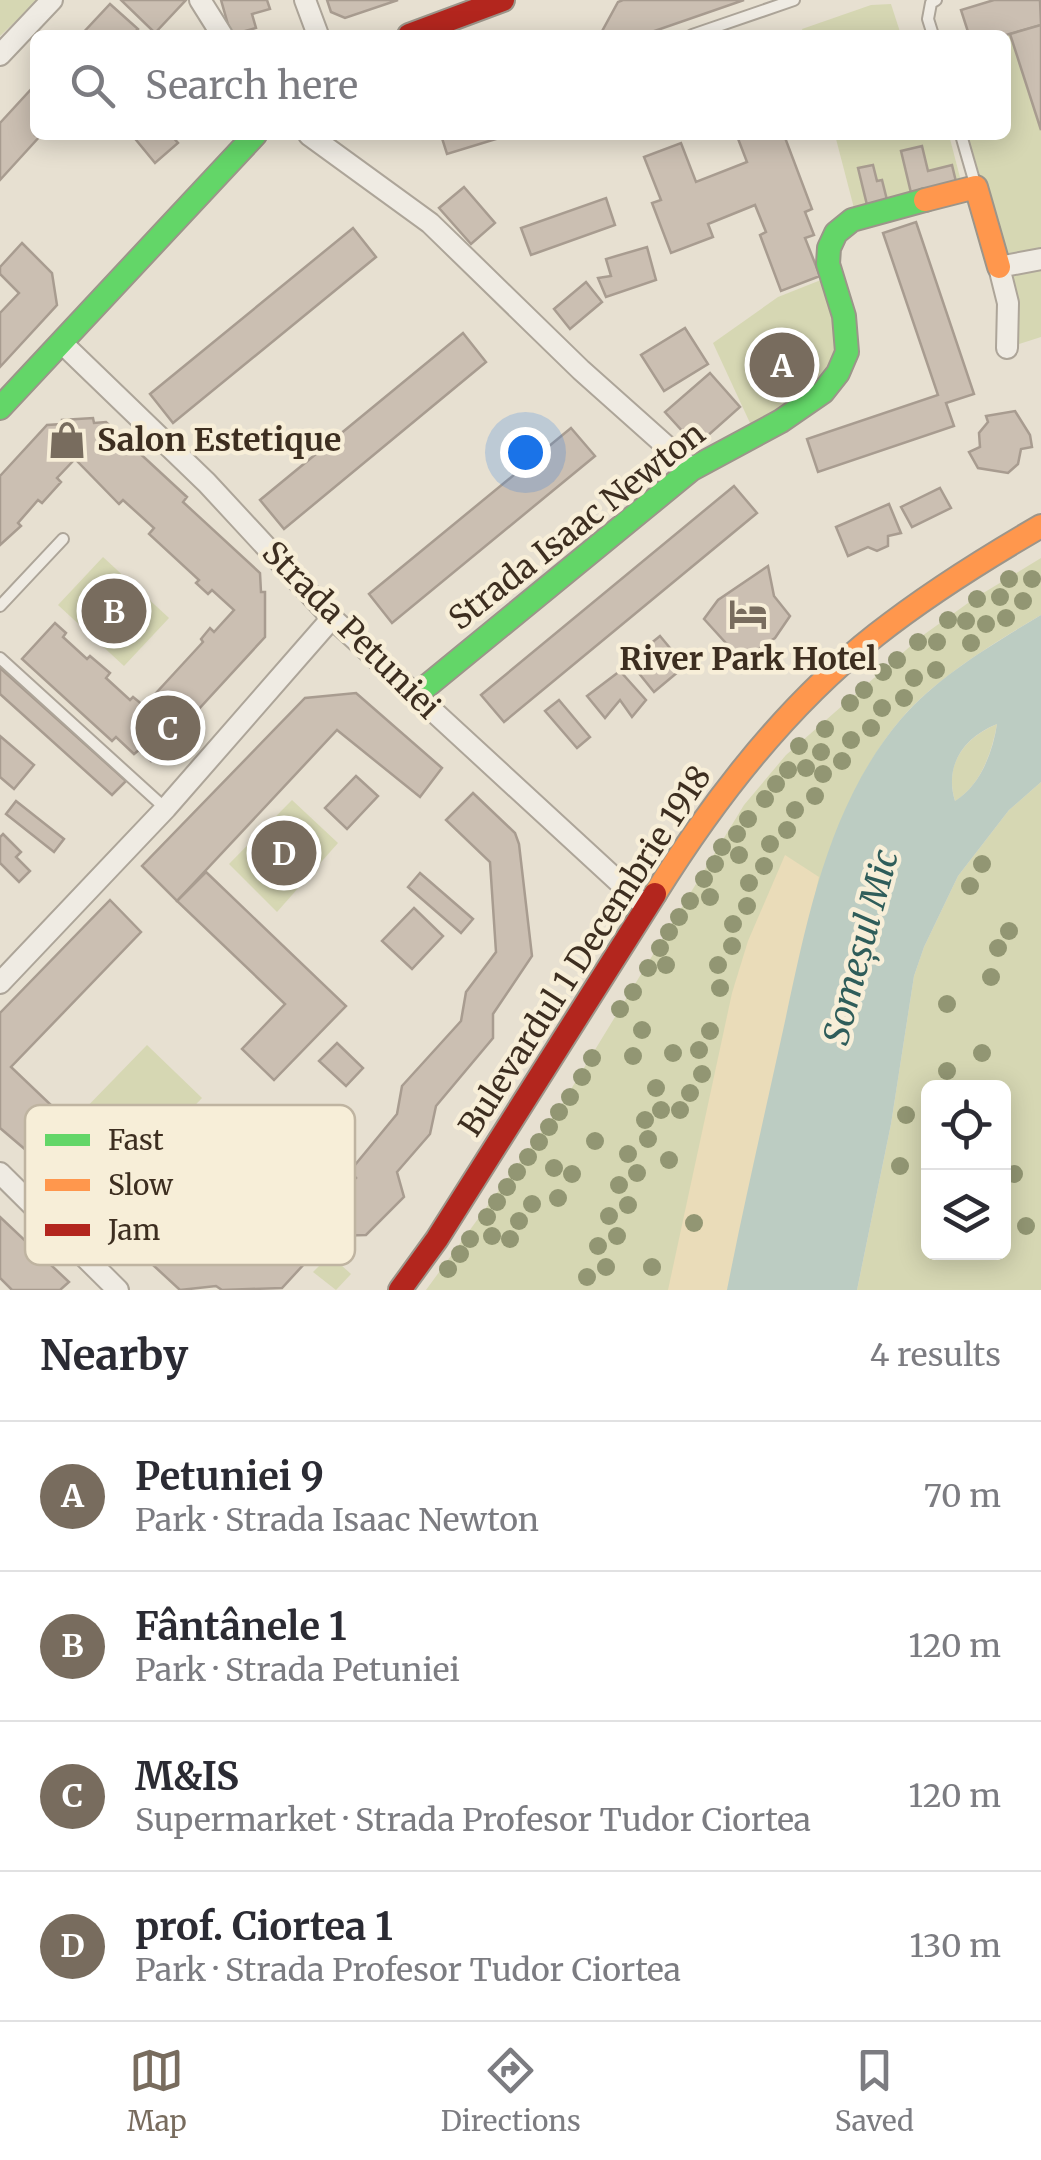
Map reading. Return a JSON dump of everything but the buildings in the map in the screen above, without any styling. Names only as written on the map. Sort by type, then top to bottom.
[{"type":"main road","points":[[423,30],[504,0]]},
{"type":"main road","points":[[0,408],[250,140]]},
{"type":"main road","points":[[976,187],[999,267]]},
{"type":"main road","name":"Strada Isaac Newton","points":[[416,695],[692,469],[718,452],[774,428],[834,378],[847,352],[848,322],[831,276],[828,254],[832,234],[852,220],[976,187]]},
{"type":"main road","name":"Bulevardul 1 Decembrie 1918","points":[[400,1290],[437,1240],[716,802],[837,669],[930,594],[1041,526]]},
{"type":"street","points":[[0,54],[52,0]]},
{"type":"street","points":[[200,0],[219,30]]},
{"type":"street","points":[[304,0],[316,30]]},
{"type":"street","points":[[316,140],[430,223],[580,370],[692,469]]},
{"type":"street","points":[[1007,348],[1008,302],[999,267],[1041,259]]},
{"type":"street","name":"Strada Petuniei","points":[[63,344],[207,483],[332,618],[646,907]]},
{"type":"street","points":[[0,982],[166,808],[332,618]]},
{"type":"street","points":[[0,1173],[25,1197]]},
{"type":"street","points":[[95,1265],[118,1290]]},
{"type":"lane","points":[[707,30],[794,0]]},
{"type":"lane","points":[[931,1],[928,20],[931,30]]},
{"type":"lane","points":[[962,140],[976,187]]},
{"type":"lane","points":[[0,606],[63,539]]},
{"type":"lane","points":[[0,658],[166,808]]},
{"type":"green space","points":[[0,0],[38,0],[0,36]]},
{"type":"green space","points":[[891,4],[899,30],[802,30],[802,29],[871,5]]},
{"type":"green space","points":[[1011,37],[1041,130],[1041,337],[1007,348],[1010,325],[962,140],[1011,140]]},
{"type":"green space","points":[[836,140],[950,140],[962,185],[957,186],[951,165],[928,171],[922,146],[902,150],[912,197],[888,204],[882,181],[858,168],[868,209],[855,212]]},
{"type":"green space","points":[[831,276],[847,352],[756,436],[713,343],[778,297]]},
{"type":"green space","points":[[103,557],[169,618],[124,666],[58,605]]},
{"type":"green space","points":[[1041,558],[1041,615],[966,662],[915,704],[875,754],[854,792],[808,922],[727,1290],[426,1290],[562,1104],[744,805],[786,755],[922,636]]},
{"type":"green space","points":[[997,724],[984,767],[972,786],[955,801],[952,775],[960,754],[975,737]]},
{"type":"green space","points":[[1041,782],[1041,1290],[857,1290],[891,1124],[914,976],[958,876],[1009,810]]},
{"type":"green space","points":[[292,800],[338,843],[277,912],[229,864]]},
{"type":"green space","points":[[147,1045],[202,1098],[195,1105],[89,1105]]},
{"type":"green space","points":[[320,1265],[341,1265],[351,1274],[336,1290],[313,1272]]},
{"type":"sand","points":[[785,855],[819,877],[727,1290],[668,1290],[732,993],[748,941]]},
{"type":"water","name":"Someșul Mic","points":[[1041,615],[1041,782],[1009,810],[958,876],[924,947],[914,976],[891,1124],[857,1290],[727,1290],[809,916],[835,832],[853,792],[875,754],[916,703],[967,662]],"holes":[[[997,724],[989,757],[972,787],[955,801],[952,776],[960,754],[975,736]]]},
{"type":"traffic: fast","points":[[0,408],[250,140]]},
{"type":"traffic: fast","points":[[416,695],[692,469],[781,421],[823,392],[838,373],[847,352],[844,316],[828,264],[829,248],[836,233],[852,220],[925,200]]},
{"type":"traffic: slow","points":[[925,200],[976,187],[999,267]]},
{"type":"traffic: slow","points":[[655,894],[754,755],[843,662],[916,605],[1041,526]]},
{"type":"traffic: jam","points":[[422,30],[503,0]]},
{"type":"traffic: jam","points":[[400,1290],[437,1239],[655,894]]},
{"type":"place","name":"Petuniei 9","points":[[782,365]]},
{"type":"place","name":"Salon Estetique","points":[[67,440]]},
{"type":"place","name":"Fântânele 1","points":[[114,611]]},
{"type":"place","name":"River Park Hotel","points":[[748,614]]},
{"type":"place","name":"M&IS","points":[[168,728]]},
{"type":"place","name":"prof. Ciortea 1","points":[[284,853]]}]
